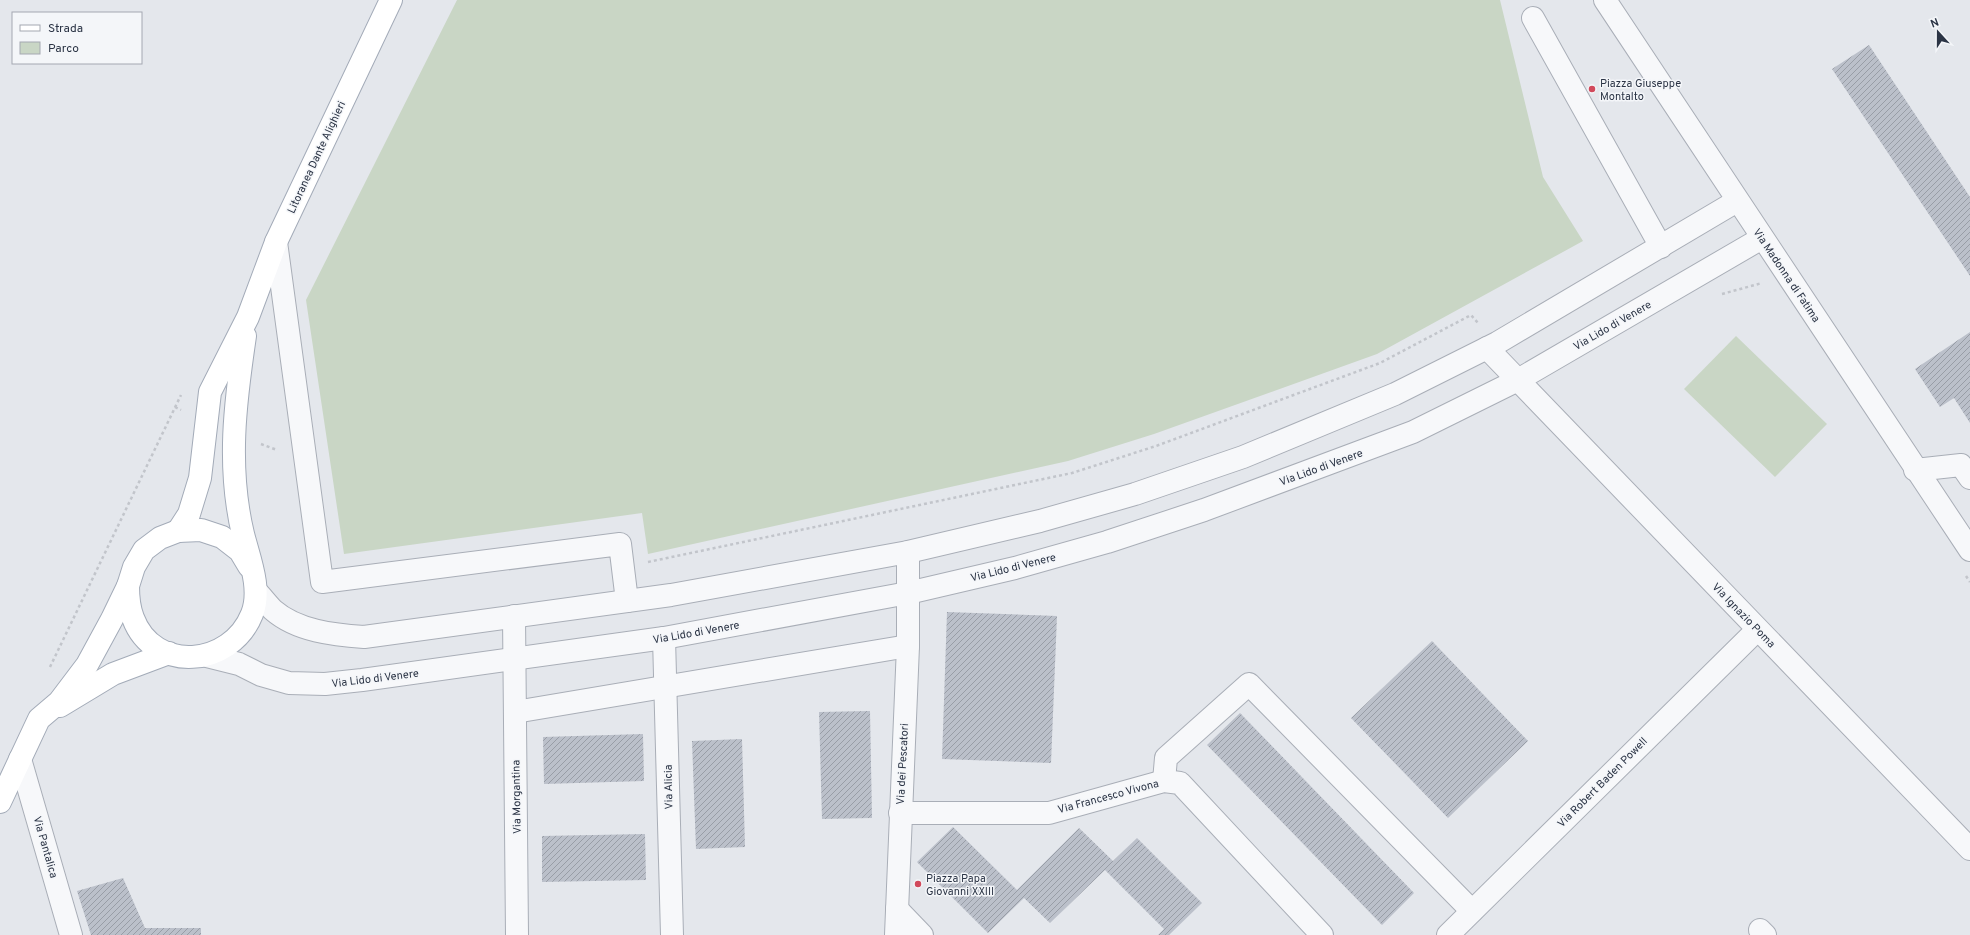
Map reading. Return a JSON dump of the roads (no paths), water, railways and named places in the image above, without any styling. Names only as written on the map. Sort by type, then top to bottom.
[{"type":"main road","name":"Litoranea Dante Alighieri","points":[[248,317],[276,242],[391,0]]},
{"type":"main road","points":[[178,531],[189,514],[200,478],[210,392],[248,317]]},
{"type":"main road","points":[[128,586],[128,603],[133,619],[142,634],[154,645],[169,653],[188,658],[206,656],[227,647],[243,632],[253,613],[256,591],[241,524],[232,461],[236,393],[248,317]]},
{"type":"main road","points":[[0,802],[39,719],[59,702],[86,665],[112,619],[128,586],[134,567],[144,550],[160,538],[178,531],[201,530],[222,537],[240,551],[251,570]]},
{"type":"main road","points":[[39,719],[113,674],[169,653]]},
{"type":"street","name":"Via Madonna di Fatima","points":[[1604,0],[1916,470],[1966,560]]},
{"type":"street","points":[[1533,18],[1661,247]]},
{"type":"street","points":[[256,591],[274,611],[300,626],[334,635],[364,637],[671,595],[908,552],[1040,521],[1135,494],[1243,457],[1395,394],[1487,348],[1737,201]]},
{"type":"street","name":"Via Lido di Venere","points":[[206,656],[239,664],[261,675],[290,683],[325,684],[664,638],[908,593],[1015,568],[1107,542],[1204,510],[1413,432],[1518,380],[1762,238]]},
{"type":"street","points":[[276,242],[322,582],[620,544],[627,601]]},
{"type":"street","name":"Via Ignazio Poma","points":[[1487,348],[1970,849]]},
{"type":"street","points":[[1916,470],[1961,465],[1970,478]]},
{"type":"street","name":"Via dei Pescatori","points":[[896,935],[908,646],[908,552]]},
{"type":"street","name":"Via Morgantina","points":[[514,616],[517,935]]},
{"type":"street","name":"Via Robert Baden Powell","points":[[1448,935],[1758,630]]},
{"type":"street","name":"Via Alicia","points":[[664,638],[672,935]]},
{"type":"street","points":[[515,712],[908,646]]},
{"type":"street","points":[[1164,781],[1166,758],[1249,684],[1472,911]]},
{"type":"street","name":"Via Pantalica","points":[[20,759],[71,935]]},
{"type":"street","name":"Via Francesco Vivona","points":[[900,813],[1049,813],[1164,781],[1180,783],[1322,935]]},
{"type":"street","points":[[897,909],[922,935]]},
{"type":"place","name":"Piazza Giuseppe Montalto","points":[[1592,89]]},
{"type":"place","name":"Piazza Papa Giovanni XXIII","points":[[918,884]]}]
